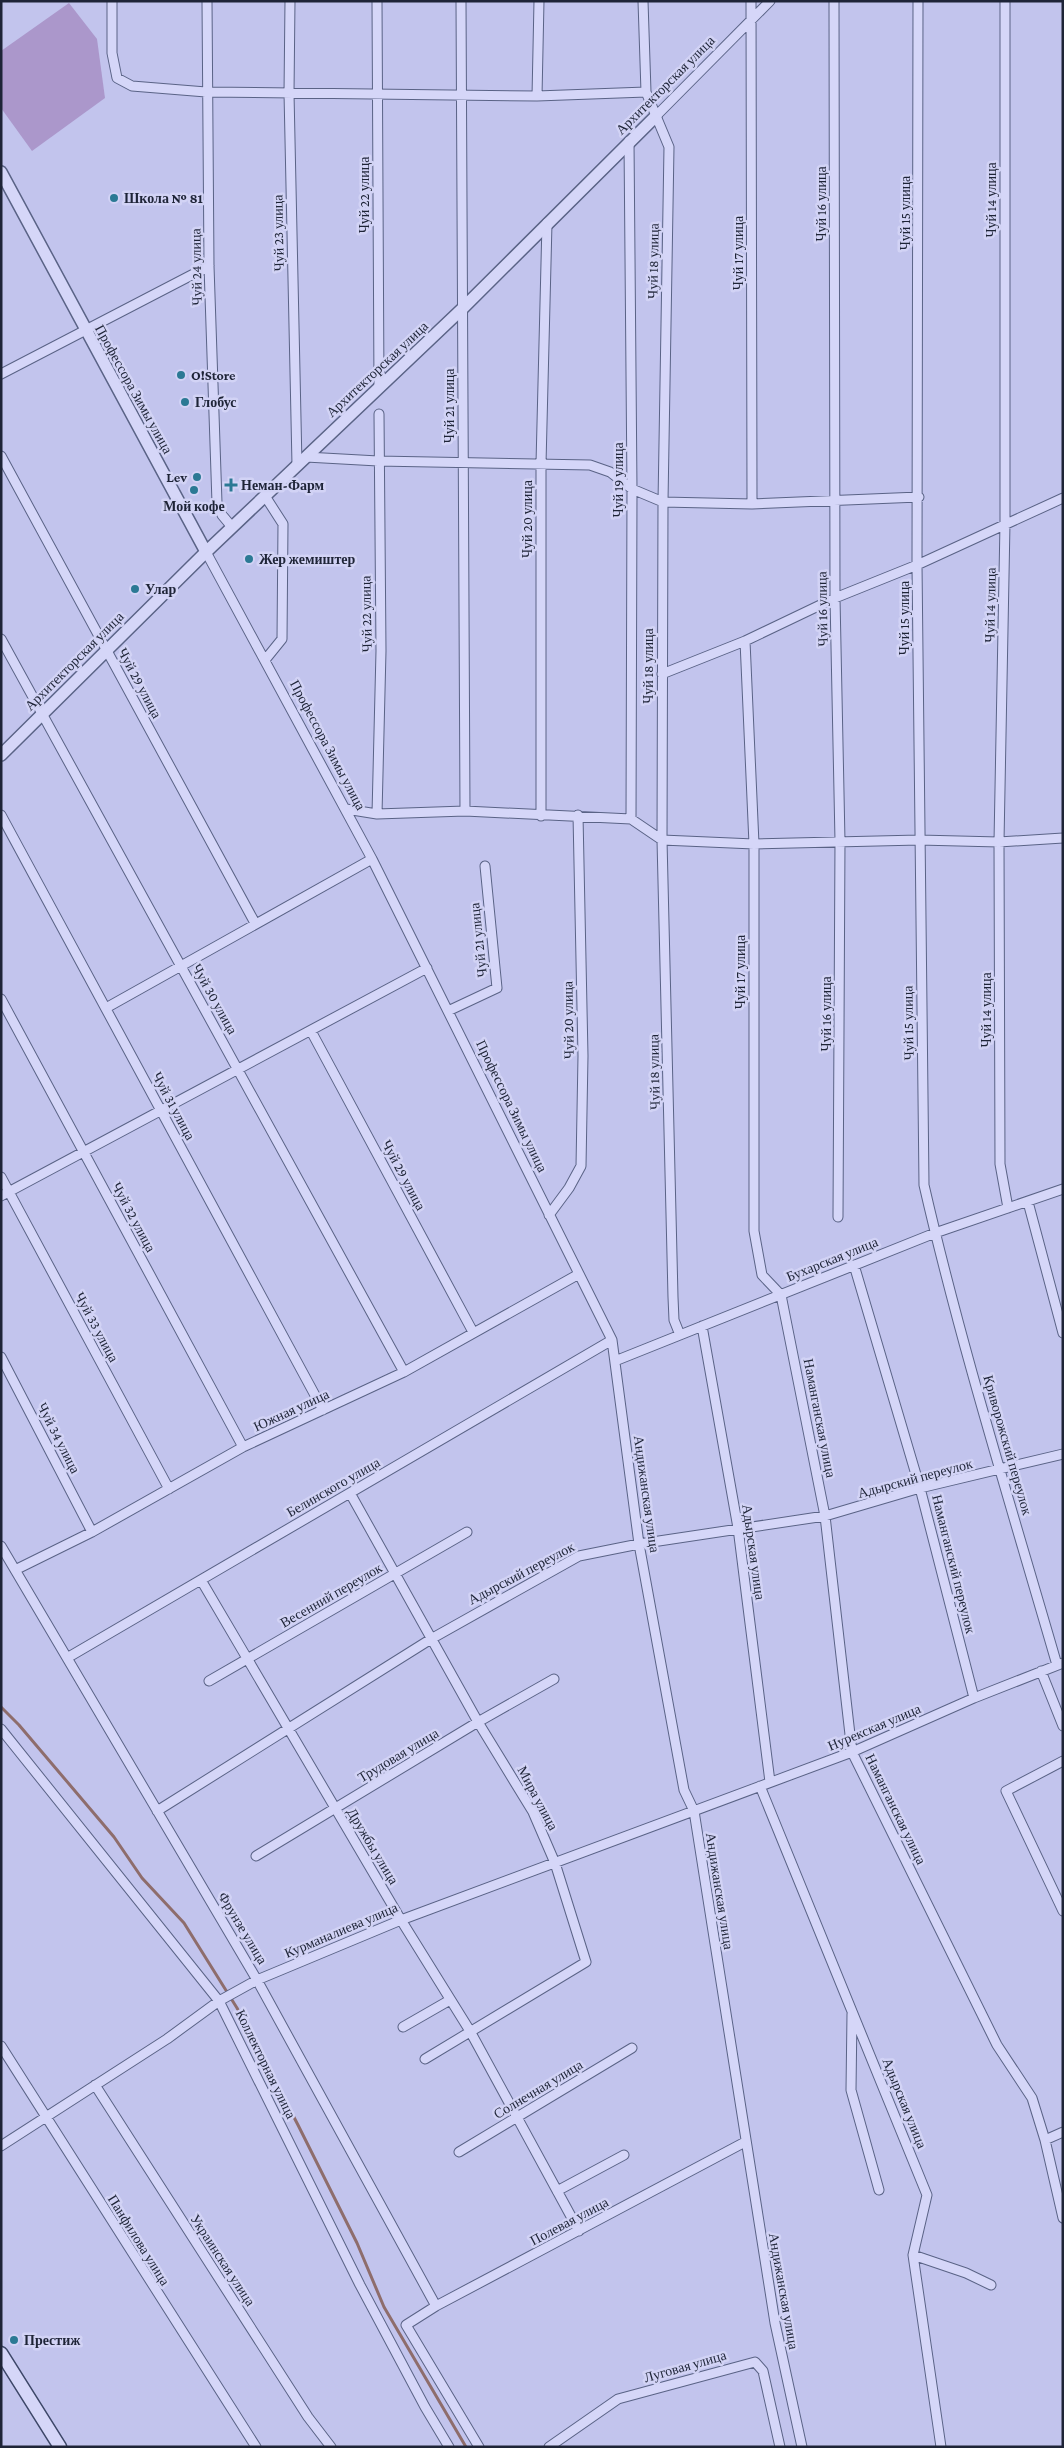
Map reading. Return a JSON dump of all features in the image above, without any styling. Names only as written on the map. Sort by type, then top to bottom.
[{"type":"main road","points":[[1,2353],[60,2447]]},
{"type":"street","points":[[112,1],[112,53],[117,78],[132,86],[206,92],[537,96],[646,92]]},
{"type":"street","name":"Чуй 24 улица","points":[[207,1],[206,92],[209,266],[217,503],[222,515],[232,527]]},
{"type":"street","name":"Чуй 23 улица","points":[[290,1],[289,93],[297,465]]},
{"type":"street","name":"Чуй 22 улица","points":[[377,1],[379,388]]},
{"type":"street","name":"Чуй 21 улица","points":[[461,1],[465,812]]},
{"type":"street","points":[[537,96],[539,1]]},
{"type":"street","name":"Чуй 18 улица","points":[[643,1],[646,92],[669,148],[662,502],[662,840],[673,1297],[674,1320],[680,1335]]},
{"type":"street","name":"Чуй 17 улица","points":[[751,1],[752,504]]},
{"type":"street","name":"Архитекторская улица","points":[[1,755],[206,552],[463,308],[770,1]]},
{"type":"street","name":"Чуй 16 улица","points":[[834,1],[836,499],[834,598],[840,841],[838,1217]]},
{"type":"street","name":"Чуй 15 улица","points":[[918,1],[918,565],[924,1185],[935,1233]]},
{"type":"street","name":"Чуй 14 улица","points":[[1005,1],[1005,523],[999,842],[1000,1164],[1008,1208]]},
{"type":"street","name":"Чуй 19 улица","points":[[629,141],[632,489],[631,819]]},
{"type":"street","name":"Профессора Зимы улица","points":[[1,172],[84,330],[346,809],[612,1340]]},
{"type":"street","name":"Чуй 20 улица","points":[[541,816],[541,464],[547,222]]},
{"type":"street","points":[[1,374],[209,266]]},
{"type":"street","name":"Чуй 22 улица","points":[[377,814],[381,651],[379,414]]},
{"type":"street","name":"Чуй 29 улица","points":[[1,456],[254,923]]},
{"type":"street","points":[[306,456],[378,462],[590,465],[610,472],[632,489],[662,502],[752,504],[919,497]]},
{"type":"street","points":[[265,496],[283,524],[282,639],[265,660]]},
{"type":"street","points":[[662,674],[745,641],[834,598],[918,565],[1005,523],[1063,498]]},
{"type":"street","name":"Чуй 30 улица","points":[[1,639],[41,714],[103,821],[404,1372]]},
{"type":"street","name":"Чуй 17 улица","points":[[745,641],[754,844],[754,1231],[762,1275],[782,1294]]},
{"type":"street","points":[[346,809],[377,814],[465,812],[541,816],[578,815],[631,819],[662,840],[754,844],[920,840],[999,842],[1063,838]]},
{"type":"street","name":"Чуй 31 улица","points":[[1,814],[323,1410]]},
{"type":"street","name":"Чуй 20 улица","points":[[549,1215],[569,1188],[581,1166],[583,1056],[578,815]]},
{"type":"street","points":[[106,1008],[182,967],[254,923],[372,859]]},
{"type":"street","name":"Чуй 21 улица","points":[[448,1010],[497,988],[485,866]]},
{"type":"street","points":[[5,1194],[427,968]]},
{"type":"street","name":"Чуй 32 улица","points":[[1,999],[243,1447]]},
{"type":"street","name":"Чуй 29 улица","points":[[311,1031],[473,1332]]},
{"type":"street","name":"Чуй 33 улица","points":[[1,1177],[5,1194],[169,1490]]},
{"type":"street","name":"Бухарская улица","points":[[615,1362],[935,1233],[1063,1190]]},
{"type":"street","points":[[1028,1202],[1063,1333]]},
{"type":"street","name":"Криворожский переулок","points":[[935,1233],[1000,1470],[1060,1664]]},
{"type":"street","name":"Наманганский переулок","points":[[854,1265],[920,1488],[974,1698]]},
{"type":"street","name":"Южная улица","points":[[15,1570],[92,1532],[243,1447],[404,1372],[579,1274]]},
{"type":"street","name":"Наманганская улица","points":[[782,1294],[826,1516],[852,1752],[997,2045],[1032,2098],[1045,2140],[1063,2218]]},
{"type":"street","name":"Адырская улица","points":[[702,1326],[738,1528],[770,1782]]},
{"type":"street","name":"Андижанская улица","points":[[612,1340],[639,1544],[684,1790],[694,1811],[775,2323],[802,2447]]},
{"type":"street","name":"Белинского улица","points":[[68,1658],[612,1340]]},
{"type":"street","name":"Чуй 34 улица","points":[[1,1357],[92,1532]]},
{"type":"street","name":"Адырский переулок","points":[[158,1811],[431,1639],[579,1556],[639,1544],[826,1516],[920,1488],[1063,1454]]},
{"type":"street","name":"Мира улица","points":[[350,1493],[478,1722],[533,1812],[555,1863],[586,1962],[424,2059]]},
{"type":"street","name":"Весенний переулок","points":[[209,1682],[467,1532]]},
{"type":"street","name":"Фрунзе улица","points":[[1,1546],[257,1980],[436,2306]]},
{"type":"street","name":"Дружбы улица","points":[[201,1580],[401,1920],[470,2031],[579,2231]]},
{"type":"street","name":"Нурекская улица","points":[[694,1811],[852,1752],[974,1698],[1060,1664]]},
{"type":"street","points":[[1041,1671],[1063,1726]]},
{"type":"street","name":"Трудовая улица","points":[[256,1856],[478,1722],[554,1679]]},
{"type":"street","name":"Коллекторная улица","points":[[1,1729],[219,2001],[360,2285],[424,2407],[449,2447]]},
{"type":"street","points":[[1063,1761],[1006,1791],[1061,1900],[1063,1911]]},
{"type":"street","name":"Адырская улица","points":[[760,1786],[927,2195],[913,2255],[941,2447]]},
{"type":"street","name":"Курманалиева улица","points":[[1,2146],[167,2039],[219,2001],[257,1980],[401,1920],[694,1811]]},
{"type":"street","points":[[403,2027],[450,2000]]},
{"type":"street","points":[[852,2009],[852,2090],[879,2190]]},
{"type":"street","name":"Панфилова улица","points":[[1,2046],[256,2447]]},
{"type":"street","name":"Солнечная улица","points":[[459,2152],[632,2048]]},
{"type":"street","name":"Украинская улица","points":[[95,2085],[308,2416],[331,2447]]},
{"type":"street","points":[[1045,2140],[1063,2132]]},
{"type":"street","name":"Полевая улица","points":[[479,2447],[406,2326],[436,2306],[745,2142]]},
{"type":"street","points":[[557,2191],[624,2155]]},
{"type":"street","points":[[913,2255],[966,2273],[991,2285]]},
{"type":"street","name":"Луговая улица","points":[[548,2447],[618,2399],[755,2362],[763,2371],[780,2447]]},
{"type":"shaded area","points":[[69,3],[97,39],[105,98],[32,151],[1,108],[1,51]]},
{"type":"waterway","points":[[1,1707],[19,1725],[114,1837],[142,1878],[184,1923],[237,2008],[357,2243],[384,2307],[466,2447]]},
{"type":"place","name":"Школа № 81","points":[[114,198]]},
{"type":"place","name":"O!Store","points":[[181,375]]},
{"type":"place","name":"Глобус","points":[[185,402]]},
{"type":"place","name":"Lev","points":[[197,477]]},
{"type":"place","name":"Неман-Фарм","points":[[231,485]]},
{"type":"place","name":"Мой кофе","points":[[194,490]]},
{"type":"place","name":"Жер жемиштер","points":[[249,559]]},
{"type":"place","name":"Улар","points":[[135,589]]},
{"type":"place","name":"Престиж","points":[[14,2340]]}]
